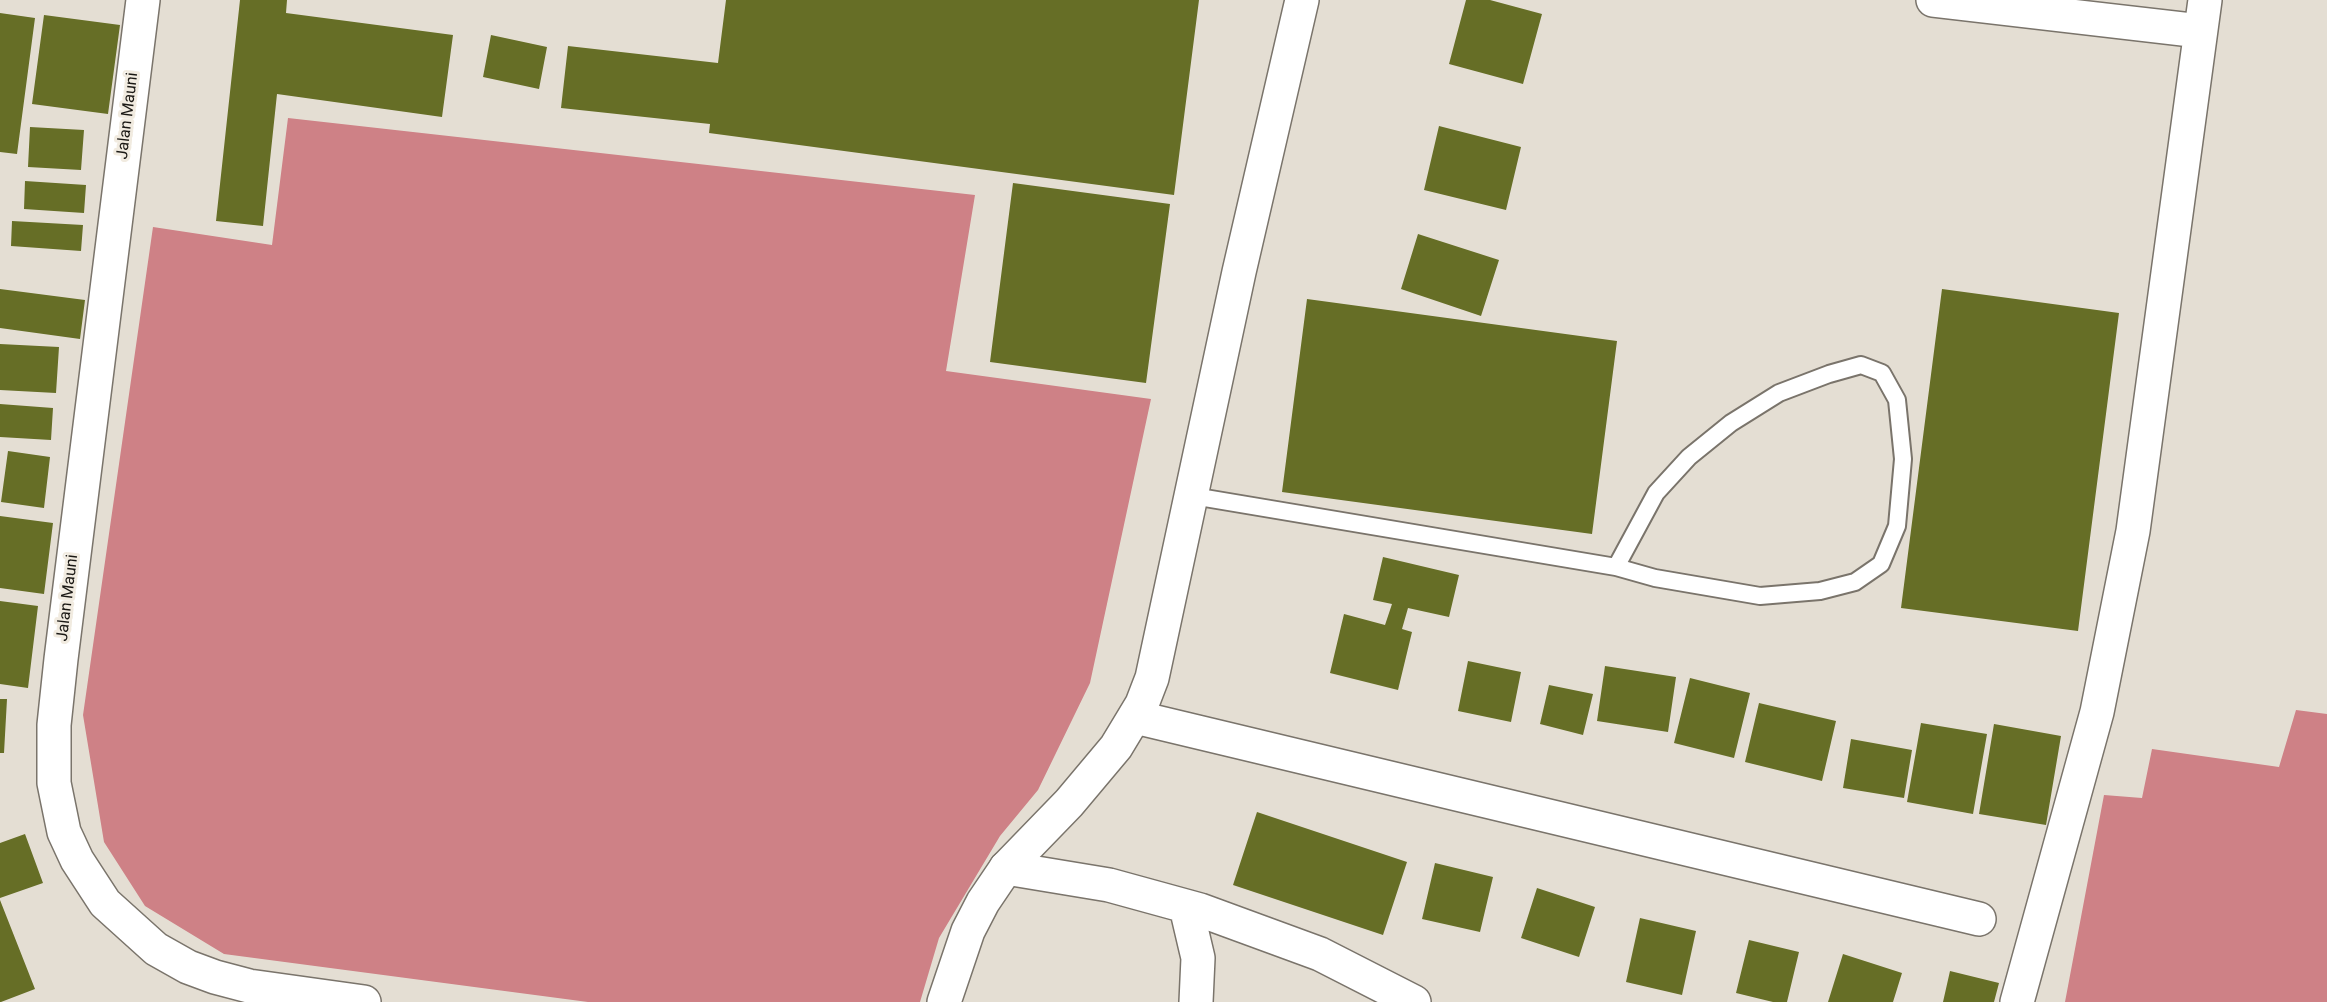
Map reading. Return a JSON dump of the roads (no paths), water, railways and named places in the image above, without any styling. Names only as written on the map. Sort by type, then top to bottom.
[{"type":"street","name":"Jalan Mauni","points":[[143,0],[54,725],[54,783],[64,832],[77,860],[105,903],[156,949],[188,967],[248,994],[364,1002]]},
{"type":"street","points":[[944,1002],[968,931],[1006,868],[1104,763],[1135,717],[1152,678],[1193,496],[1239,272],[1302,0]]},
{"type":"street","points":[[1934,0],[2202,15],[2157,372],[2133,531],[2097,712],[2017,1002]]},
{"type":"street","points":[[1135,717],[1979,919]]},
{"type":"street","points":[[1006,868],[1109,885],[1186,907],[1320,954],[1414,1002]]},
{"type":"street","points":[[1186,907],[1198,958],[1196,1002]]},
{"type":"lane","points":[[1193,496],[1616,567],[1655,578],[1760,596],[1820,591],[1855,582],[1881,564],[1897,525],[1903,459],[1897,400],[1882,373],[1862,365],[1829,374],[1779,393],[1731,423],[1689,457],[1656,493],[1616,567]]}]
